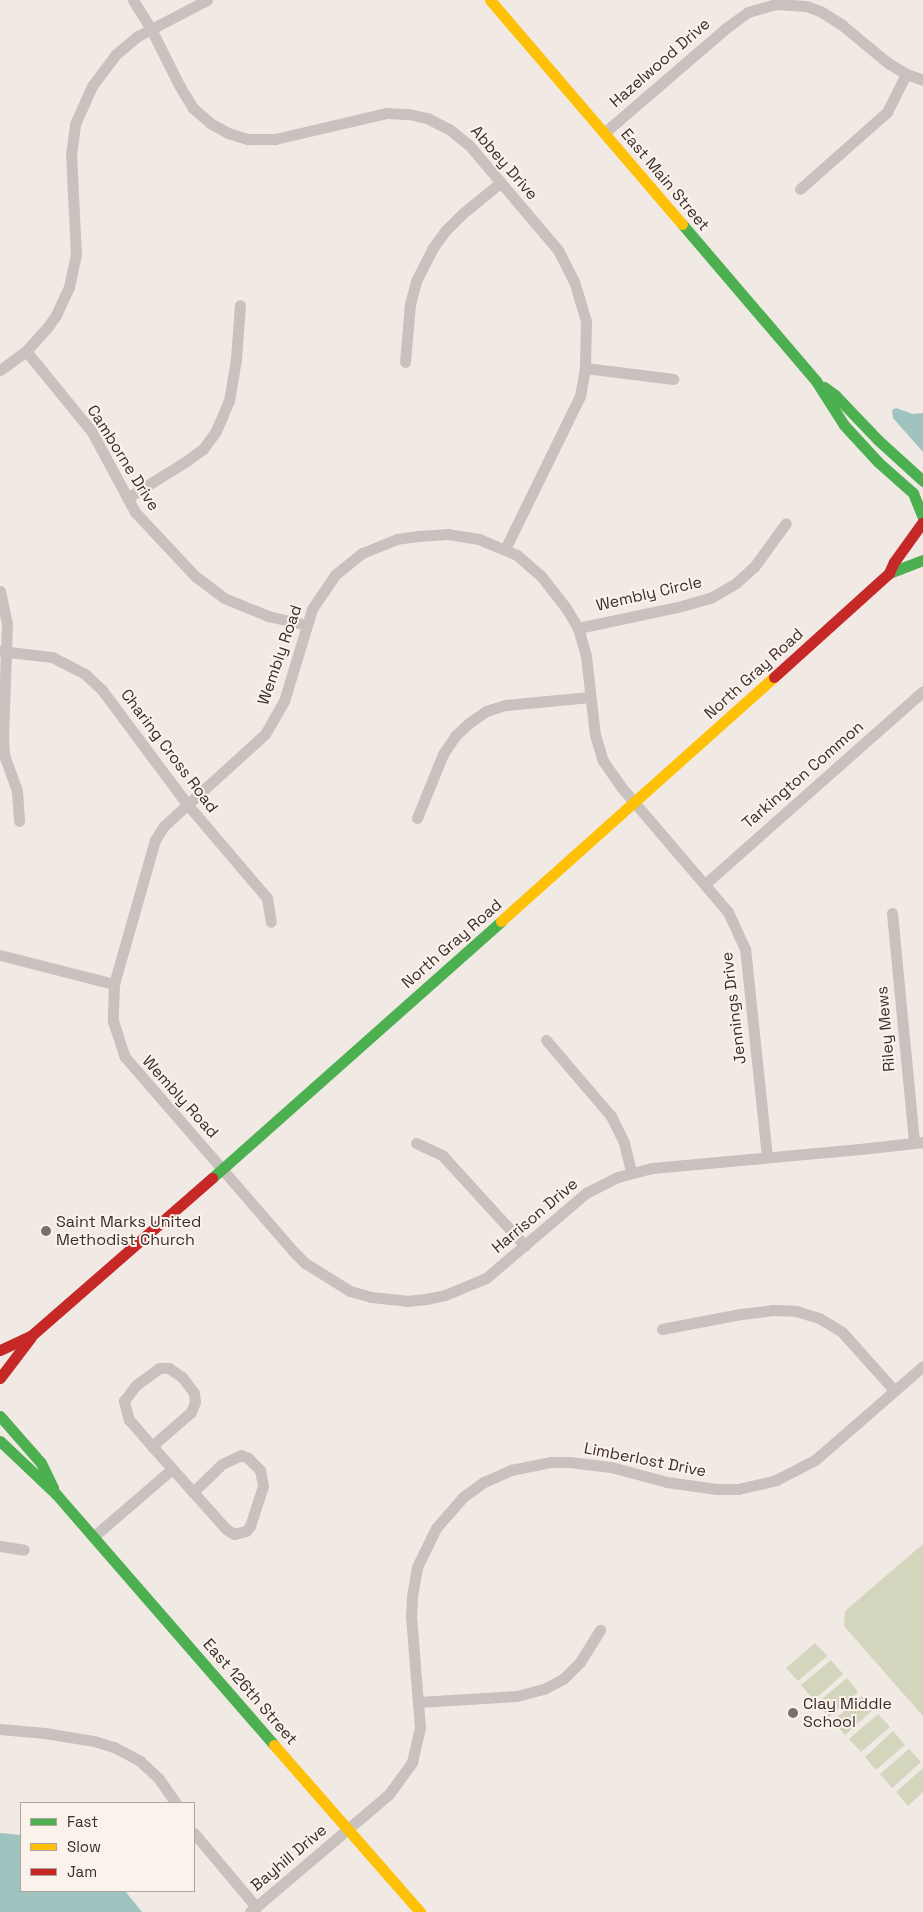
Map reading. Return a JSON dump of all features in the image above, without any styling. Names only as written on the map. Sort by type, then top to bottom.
[{"type":"street","name":"Abbey Drive","points":[[133,0],[151,29],[179,85],[193,108],[210,123],[228,133],[248,139],[275,139],[387,113],[417,115],[456,134],[475,151],[558,250],[574,281],[586,321],[586,368],[580,396],[505,549]]},
{"type":"street","points":[[0,370],[26,351],[56,315],[69,287],[76,255],[71,154],[75,124],[92,86],[115,56],[138,36],[207,0]]},
{"type":"street","name":"East Main Street","points":[[490,0],[816,381],[844,425],[878,462],[913,493],[923,520],[923,540]]},
{"type":"street","name":"Hazelwood Drive","points":[[604,134],[726,28],[748,12],[776,4],[806,6],[820,11],[906,74],[923,80]]},
{"type":"street","points":[[800,188],[887,112],[906,74]]},
{"type":"street","points":[[405,362],[410,304],[416,281],[432,249],[445,231],[462,214],[500,183]]},
{"type":"street","points":[[127,498],[186,462],[203,449],[216,431],[229,401],[236,359],[240,305]]},
{"type":"street","name":"Camborne Drive","points":[[26,351],[92,432],[127,498],[140,518],[195,576],[224,598],[268,616],[307,625]]},
{"type":"street","points":[[586,368],[673,379]]},
{"type":"street","name":"East Main Street","points":[[816,381],[836,395],[884,445],[923,481]]},
{"type":"street","name":"North Gray Road","points":[[889,573],[894,562],[923,520]]},
{"type":"street","name":"Wembly Circle","points":[[578,628],[678,607],[712,597],[736,582],[754,567],[786,523]]},
{"type":"street","name":"Wembly Road","points":[[222,1169],[125,1057],[113,1021],[114,984],[155,840],[164,826],[265,734],[284,701],[307,625],[319,596],[335,575],[362,553],[377,545],[397,539],[448,534],[479,539],[517,555],[541,576],[578,628],[586,656],[595,735],[601,755],[615,780],[635,804]]},
{"type":"street","name":"North Gray Road","points":[[0,1378],[32,1335],[635,804],[889,573],[923,560]]},
{"type":"street","points":[[0,590],[7,624],[4,651],[4,755],[17,790],[19,822]]},
{"type":"street","name":"Charing Cross Road","points":[[4,651],[52,657],[85,674],[102,690],[187,804],[267,898],[271,922]]},
{"type":"street","name":"Tarkington Common","points":[[705,884],[923,691]]},
{"type":"street","points":[[417,818],[443,754],[454,736],[469,722],[486,711],[506,705],[590,697]]},
{"type":"street","name":"Jennings Drive","points":[[635,804],[728,912],[745,949],[767,1157]]},
{"type":"street","name":"Riley Mews","points":[[892,913],[918,1142]]},
{"type":"street","points":[[0,955],[114,984]]},
{"type":"street","points":[[546,1040],[611,1116],[624,1143],[631,1172]]},
{"type":"street","name":"Harrison Drive","points":[[222,1169],[305,1263],[339,1286],[371,1298],[407,1301],[445,1296],[486,1278],[586,1194],[600,1184],[631,1172],[918,1142]]},
{"type":"street","points":[[416,1143],[442,1155],[525,1246]]},
{"type":"street","points":[[662,1329],[741,1314],[772,1310],[796,1311],[819,1318],[842,1332],[894,1390]]},
{"type":"street","name":"North Gray Road","points":[[0,1350],[32,1335]]},
{"type":"street","name":"Limberlost Drive","points":[[349,1830],[389,1794],[412,1762],[420,1728],[411,1617],[412,1596],[417,1567],[428,1542],[445,1515],[484,1482],[521,1468],[551,1462],[569,1462],[611,1468],[691,1487],[717,1489],[757,1486],[795,1473],[815,1460],[923,1366]]},
{"type":"street","points":[[152,1446],[194,1408],[195,1396],[191,1388],[174,1370],[169,1368],[152,1371],[136,1384],[124,1401],[129,1420],[192,1492],[226,1529],[239,1534],[250,1526],[263,1486],[262,1478],[254,1463],[241,1455],[222,1464],[192,1492]]},
{"type":"street","name":"East 126th Street","points":[[0,1416],[41,1463],[56,1494]]},
{"type":"street","name":"East 126th Street","points":[[0,1441],[56,1494],[420,1912]]},
{"type":"street","points":[[93,1537],[172,1469]]},
{"type":"street","points":[[0,1546],[24,1550]]},
{"type":"street","points":[[418,1702],[517,1696],[544,1689],[563,1679],[580,1662],[600,1630]]},
{"type":"street","points":[[0,1729],[45,1732],[94,1741],[114,1748],[140,1762],[159,1779],[175,1802]]},
{"type":"street","name":"Bayhill Drive","points":[[253,1910],[349,1830]]},
{"type":"street","points":[[195,1834],[253,1910]]},
{"type":"green space","points":[[923,1544],[923,1716],[844,1626],[845,1611]]},
{"type":"green space","points":[[815,1643],[827,1656],[798,1681],[786,1668]]},
{"type":"green space","points":[[831,1660],[843,1674],[814,1700],[801,1685]]},
{"type":"green space","points":[[847,1678],[858,1692],[829,1717],[817,1703]]},
{"type":"green space","points":[[862,1696],[874,1709],[845,1735],[833,1721]]},
{"type":"green space","points":[[878,1714],[890,1727],[861,1752],[849,1739]]},
{"type":"green space","points":[[893,1731],[905,1745],[876,1770],[865,1757]]},
{"type":"green space","points":[[909,1749],[921,1762],[892,1788],[880,1774]]},
{"type":"green space","points":[[923,1768],[923,1792],[908,1806],[896,1792]]},
{"type":"water","points":[[896,408],[913,414],[923,413],[923,452],[893,418],[892,410]]},
{"type":"water","points":[[0,1833],[20,1835],[20,1892],[126,1892],[142,1912],[0,1912]]},
{"type":"traffic: fast","points":[[682,224],[816,381],[844,425],[878,462],[913,493],[923,518]]},
{"type":"traffic: fast","points":[[824,387],[835,395],[878,440],[923,481]]},
{"type":"traffic: fast","points":[[889,573],[923,560]]},
{"type":"traffic: fast","points":[[212,1178],[501,921]]},
{"type":"traffic: fast","points":[[0,1416],[41,1463],[53,1488]]},
{"type":"traffic: fast","points":[[0,1441],[56,1494],[274,1745]]},
{"type":"traffic: slow","points":[[490,0],[682,224]]},
{"type":"traffic: slow","points":[[501,921],[774,677]]},
{"type":"traffic: slow","points":[[274,1745],[420,1912]]},
{"type":"traffic: jam","points":[[774,677],[889,573],[894,562],[922,523]]},
{"type":"traffic: jam","points":[[0,1350],[32,1335],[212,1178]]},
{"type":"traffic: jam","points":[[0,1378],[31,1337]]},
{"type":"place","name":"Saint Marks United Methodist Church","points":[[46,1231]]},
{"type":"place","name":"Clay Middle School","points":[[793,1713]]}]
